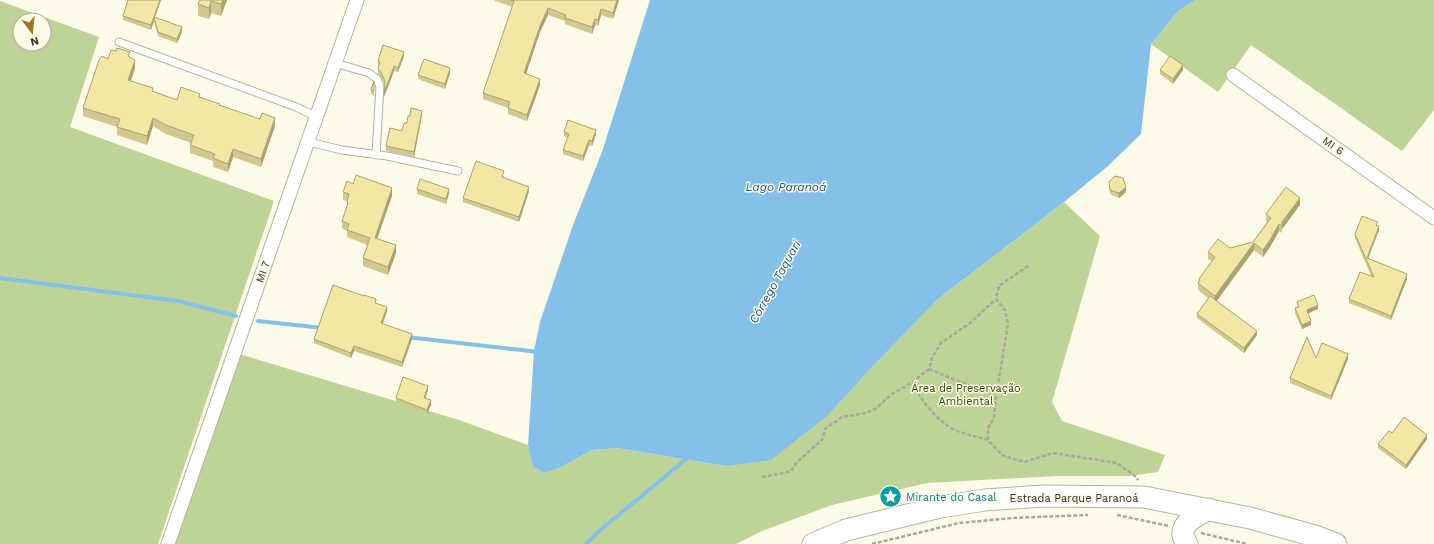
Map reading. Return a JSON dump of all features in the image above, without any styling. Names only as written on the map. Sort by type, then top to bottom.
[{"type":"main road","name":"Estrada Parque Paranoá","points":[[813,544],[846,530],[940,507],[985,500],[1043,496],[1144,497],[1258,520],[1315,536],[1336,544]]},
{"type":"main road","points":[[1185,537],[1188,523],[1194,517],[1209,509]]},
{"type":"street","name":"MI 7","points":[[168,544],[358,0]]},
{"type":"street","name":"MI 6","points":[[1233,75],[1434,218]]},
{"type":"lane","points":[[119,42],[296,107],[317,117]]},
{"type":"lane","points":[[335,63],[369,73],[377,78],[380,87],[376,155]]},
{"type":"lane","points":[[309,142],[342,150],[458,171]]},
{"type":"path","points":[[762,477],[791,471],[797,462],[822,440],[825,430],[836,421],[842,417],[866,413],[874,409],[892,394],[913,382],[929,369],[932,358],[941,343],[970,323],[996,299],[999,286],[1028,266]]},
{"type":"path","points":[[988,440],[988,428],[994,418],[1008,324],[1005,310],[996,299]]},
{"type":"path","points":[[929,369],[996,397]]},
{"type":"path","points":[[913,382],[917,393],[941,421],[955,430],[988,440],[1002,455],[1024,462],[1053,453],[1117,463],[1135,476],[1142,486],[1144,497]]},
{"type":"path","points":[[1114,514],[1185,537],[1247,544]]},
{"type":"path","points":[[872,544],[959,523],[1012,518],[1091,515]]},
{"type":"green space","points":[[1196,0],[1434,0],[1434,110],[1402,151],[1251,45],[1218,92],[1151,44],[1178,11]]},
{"type":"green space","points":[[0,1],[30,12],[12,12],[12,52],[52,52],[52,20],[99,37],[70,127],[274,201],[158,544],[0,544]]},
{"type":"green space","name":"Área de Preservação Ambiental","points":[[1064,202],[1100,236],[1052,402],[1062,421],[1165,455],[1158,472],[1129,476],[1055,476],[927,483],[832,505],[762,531],[736,544],[169,544],[239,354],[459,420],[528,445],[533,467],[545,473],[561,467],[592,450],[616,448],[726,466],[828,415],[938,299]]},
{"type":"water","name":"Lago Paranoá","points":[[650,0],[1196,0],[1178,11],[1151,44],[1141,134],[1108,166],[1064,202],[938,299],[828,415],[771,460],[726,466],[616,448],[592,450],[561,467],[545,473],[533,467],[528,445],[534,351],[540,322],[573,225],[602,152]]},
{"type":"building","points":[[128,0],[160,0],[151,25],[123,16]]},
{"type":"building","points":[[200,0],[223,0],[221,4],[211,1],[209,8],[198,4]]},
{"type":"building","points":[[511,0],[617,0],[613,13],[601,9],[598,20],[595,19],[592,27],[565,18],[566,15],[548,8],[540,26],[524,73],[540,79],[527,115],[508,108],[510,102],[483,93],[514,1]]},
{"type":"building","points":[[154,17],[182,27],[177,39],[158,32]]},
{"type":"building","points":[[383,45],[404,52],[398,68],[394,66],[384,93],[385,81],[378,69],[380,62],[378,61]]},
{"type":"building","points":[[117,48],[130,52],[128,56],[135,60],[128,80],[153,88],[152,91],[177,100],[181,87],[200,94],[199,97],[260,119],[262,113],[275,118],[261,159],[233,149],[228,164],[213,158],[215,154],[190,145],[194,135],[166,125],[153,118],[147,136],[117,127],[120,119],[83,108],[99,60],[102,56],[108,59],[111,50],[116,51]]},
{"type":"building","points":[[1170,56],[1183,65],[1173,79],[1160,70]]},
{"type":"building","points":[[424,59],[450,68],[445,84],[418,75]]},
{"type":"building","points":[[374,81],[374,91],[371,90]]},
{"type":"building","points":[[411,108],[422,111],[414,152],[386,146],[390,128],[402,131],[404,123],[407,123],[408,116],[410,116]]},
{"type":"building","points":[[568,120],[596,130],[592,141],[589,140],[583,156],[563,150],[569,134],[564,132]]},
{"type":"building","points":[[476,161],[504,171],[502,177],[529,187],[519,217],[463,198]]},
{"type":"building","points":[[356,175],[392,188],[375,238],[396,245],[388,267],[363,258],[370,238],[347,230],[349,224],[342,221],[348,203],[349,194],[343,192],[347,181],[353,184]]},
{"type":"building","points":[[1115,176],[1123,178],[1126,187],[1119,193],[1110,190],[1109,182]]},
{"type":"building","points":[[420,179],[449,189],[446,199],[417,189]]},
{"type":"building","points":[[1286,187],[1300,198],[1282,222],[1282,226],[1279,224],[1263,250],[1254,243],[1215,296],[1198,283],[1200,280],[1199,279],[1215,257],[1208,252],[1218,239],[1230,248],[1253,242],[1271,218],[1266,214]]},
{"type":"building","points":[[1362,216],[1378,222],[1376,225],[1379,226],[1367,258],[1407,274],[1391,316],[1349,299],[1360,272],[1374,277],[1355,234]]},
{"type":"building","points":[[333,285],[376,299],[375,303],[387,307],[381,323],[412,334],[402,362],[354,346],[351,353],[314,339]]},
{"type":"building","points":[[1314,295],[1318,305],[1307,310],[1311,321],[1302,325],[1295,308],[1299,307],[1297,302]]},
{"type":"building","points":[[1210,296],[1257,331],[1244,348],[1197,314]]},
{"type":"building","points":[[1307,337],[1316,358],[1322,343],[1348,354],[1331,396],[1290,378]]},
{"type":"building","points":[[403,377],[428,386],[424,398],[431,400],[427,410],[396,398]]},
{"type":"building","points":[[1404,417],[1427,435],[1406,465],[1378,444],[1389,431],[1392,433]]},
{"type":"waterway","points":[[0,278],[178,301],[236,316]]},
{"type":"waterway","points":[[258,321],[323,328]]},
{"type":"waterway","points":[[407,337],[539,352]]},
{"type":"waterway","name":"Córrego Taquari","points":[[586,544],[599,531],[678,466],[686,459],[688,455]]},
{"type":"place","name":"Mirante do Casal","points":[[890,497]]}]
